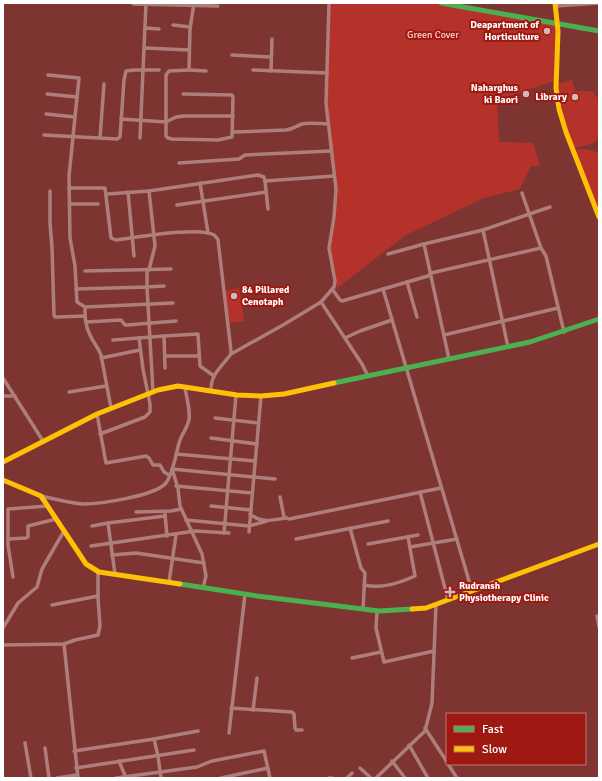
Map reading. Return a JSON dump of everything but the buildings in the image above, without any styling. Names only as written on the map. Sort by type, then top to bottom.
[{"type":"street","points":[[211,391],[211,385],[216,371],[231,354],[321,302],[334,287],[335,281],[330,248],[336,198],[326,103],[329,3]]},
{"type":"street","points":[[441,3],[599,32]]},
{"type":"street","points":[[599,3],[556,5],[558,25],[556,88],[559,109],[566,132],[599,217]]},
{"type":"street","points":[[133,4],[193,4],[218,6]]},
{"type":"street","points":[[140,138],[146,4]]},
{"type":"street","points":[[189,70],[190,27],[193,4]]},
{"type":"street","points":[[173,25],[190,27]]},
{"type":"street","points":[[145,28],[159,29]]},
{"type":"street","points":[[271,71],[272,40]]},
{"type":"street","points":[[145,48],[189,50]]},
{"type":"street","points":[[232,55],[272,57]]},
{"type":"street","points":[[44,135],[117,139],[120,137],[126,71],[144,69],[159,70]]},
{"type":"street","points":[[183,94],[230,94],[233,97],[232,137],[218,140],[168,138],[166,133],[167,73],[189,70],[206,71]]},
{"type":"street","points":[[253,70],[327,73]]},
{"type":"street","points":[[48,75],[79,78],[69,176],[70,238],[75,266],[77,302],[85,306],[172,303]]},
{"type":"street","points":[[100,138],[104,84]]},
{"type":"street","points":[[47,94],[77,97]]},
{"type":"street","points":[[46,114],[75,117]]},
{"type":"street","points":[[121,119],[166,122],[176,117],[184,116],[233,116]]},
{"type":"street","points":[[233,132],[286,130],[294,129],[301,124],[307,123],[328,124]]},
{"type":"street","points":[[179,163],[239,159],[245,154],[331,151]]},
{"type":"street","points":[[107,194],[149,192],[258,174],[264,177],[268,209]]},
{"type":"street","points":[[265,181],[334,176]]},
{"type":"street","points":[[200,183],[208,233]]},
{"type":"street","points":[[69,188],[105,188],[107,194],[111,238],[116,240],[184,232],[208,233],[214,235],[218,240],[231,354]]},
{"type":"street","points":[[50,191],[54,315],[55,317],[85,316]]},
{"type":"street","points":[[128,192],[134,256]]},
{"type":"street","points":[[100,434],[148,415],[150,410],[148,270],[155,251],[149,192]]},
{"type":"street","points":[[177,205],[266,192]]},
{"type":"street","points":[[522,193],[541,248],[546,256],[564,332]]},
{"type":"street","points":[[70,204],[98,204]]},
{"type":"street","points":[[388,254],[483,230],[550,207]]},
{"type":"street","points":[[483,230],[508,347]]},
{"type":"street","points":[[424,244],[449,359]]},
{"type":"street","points":[[332,289],[342,301],[431,274],[541,248]]},
{"type":"street","points":[[85,270],[172,269]]},
{"type":"street","points":[[407,282],[417,318]]},
{"type":"street","points":[[76,289],[164,286]]},
{"type":"street","points":[[383,289],[472,591]]},
{"type":"street","points":[[321,302],[362,364],[368,376]]},
{"type":"street","points":[[85,306],[86,322],[90,335],[98,348],[101,358],[111,408]]},
{"type":"street","points":[[444,335],[558,308]]},
{"type":"street","points":[[86,322],[118,319],[123,320],[125,324],[176,321]]},
{"type":"street","points":[[3,462],[97,414],[150,392],[178,386],[236,395],[261,396],[284,394],[530,342],[564,332],[599,319]]},
{"type":"street","points":[[345,338],[392,320]]},
{"type":"street","points":[[113,340],[198,334],[200,366],[214,376]]},
{"type":"street","points":[[164,336],[165,368]]},
{"type":"street","points":[[139,338],[140,350],[150,392]]},
{"type":"street","points":[[101,358],[140,350]]},
{"type":"street","points":[[165,356],[200,356]]},
{"type":"street","points":[[3,378],[43,441]]},
{"type":"street","points":[[69,392],[106,386]]},
{"type":"street","points":[[3,480],[41,496],[83,504],[107,502],[140,495],[160,488],[166,482],[172,470],[180,438],[189,422],[185,387]]},
{"type":"street","points":[[224,533],[236,395]]},
{"type":"street","points":[[3,396],[15,396]]},
{"type":"street","points":[[249,532],[261,396]]},
{"type":"street","points":[[97,414],[107,464],[146,456],[153,465],[160,465],[164,472],[169,475]]},
{"type":"street","points":[[214,418],[258,423]]},
{"type":"street","points":[[211,438],[256,444]]},
{"type":"street","points":[[176,454],[255,461]]},
{"type":"street","points":[[172,470],[275,479]]},
{"type":"street","points":[[172,470],[181,509],[202,554],[206,576],[203,588]]},
{"type":"street","points":[[176,486],[228,492],[252,493]]},
{"type":"street","points":[[186,520],[249,526],[266,521],[286,518],[289,519],[441,488]]},
{"type":"street","points":[[420,492],[448,600]]},
{"type":"street","points":[[41,496],[86,564],[98,571],[203,588],[377,611],[426,608],[599,544]]},
{"type":"street","points":[[280,497],[282,511],[286,518]]},
{"type":"street","points":[[3,509],[48,506]]},
{"type":"street","points":[[211,506],[226,507],[250,512],[258,520],[266,521]]},
{"type":"street","points":[[8,509],[8,539],[13,576]]},
{"type":"street","points":[[136,512],[172,511],[181,509]]},
{"type":"street","points":[[164,511],[167,536]]},
{"type":"street","points":[[92,526],[165,516]]},
{"type":"street","points":[[8,539],[26,538],[28,537],[28,526],[56,519]]},
{"type":"street","points":[[296,539],[388,521]]},
{"type":"street","points":[[108,524],[115,574]]},
{"type":"street","points":[[350,528],[361,568],[365,573],[363,609]]},
{"type":"street","points":[[3,628],[18,603],[37,587],[42,569],[64,531]]},
{"type":"street","points":[[91,546],[191,532],[229,533]]},
{"type":"street","points":[[168,582],[176,535]]},
{"type":"street","points":[[368,544],[418,535]]},
{"type":"street","points":[[364,585],[386,586],[415,576],[408,537]]},
{"type":"street","points":[[410,547],[457,539]]},
{"type":"street","points":[[112,555],[136,553],[204,563]]},
{"type":"street","points":[[3,645],[64,644],[98,635],[100,626],[98,571]]},
{"type":"street","points":[[228,733],[245,594]]},
{"type":"street","points":[[52,605],[98,596]]},
{"type":"street","points":[[376,778],[424,731],[432,703],[436,604]]},
{"type":"street","points":[[377,611],[376,628],[384,662],[434,651]]},
{"type":"street","points":[[597,616],[599,627]]},
{"type":"street","points":[[57,778],[78,777],[74,751],[64,644]]},
{"type":"street","points":[[352,658],[381,652]]},
{"type":"street","points":[[253,710],[257,678]]},
{"type":"street","points":[[231,708],[292,712],[294,714],[296,730],[302,730]]},
{"type":"street","points":[[425,728],[446,760]]},
{"type":"street","points":[[74,751],[198,732]]},
{"type":"street","points":[[154,739],[161,778]]},
{"type":"street","points":[[25,742],[31,778]]},
{"type":"street","points":[[409,745],[428,778]]},
{"type":"street","points":[[45,748],[49,778]]},
{"type":"street","points":[[76,768],[194,750]]},
{"type":"street","points":[[116,778],[197,767],[212,762],[264,751],[270,778]]},
{"type":"street","points":[[119,761],[126,777]]},
{"type":"street","points":[[392,761],[405,778]]},
{"type":"street","points":[[449,765],[457,778]]},
{"type":"street","points":[[221,778],[268,768]]},
{"type":"street","points":[[360,768],[371,778]]},
{"type":"street","points":[[347,778],[352,773]]},
{"type":"green space","name":"Green Cover","points":[[330,3],[441,3],[558,25],[557,80],[497,100],[499,142],[533,143],[540,166],[531,166],[520,189],[484,198],[406,235],[337,288],[332,266],[330,243],[337,194],[326,92]]},
{"type":"green space","points":[[572,80],[575,91],[593,92],[599,100],[599,139],[592,144],[573,148],[566,132],[557,84]]},
{"type":"green space","points":[[580,149],[599,153],[599,214],[574,151]]},
{"type":"green space","points":[[239,288],[244,321],[230,323],[225,291]]},
{"type":"traffic: fast","points":[[441,3],[599,31]]},
{"type":"traffic: fast","points":[[334,383],[530,342],[599,319]]},
{"type":"traffic: fast","points":[[180,584],[257,596],[379,611],[412,609]]},
{"type":"traffic: slow","points":[[555,3],[558,31],[556,88],[559,109],[566,132],[599,217]]},
{"type":"traffic: slow","points":[[3,462],[97,414],[158,390],[178,386],[237,395],[261,396],[284,394],[334,383]]},
{"type":"traffic: slow","points":[[3,480],[41,496],[86,564],[99,572],[180,584]]},
{"type":"traffic: slow","points":[[412,609],[426,608],[599,544]]},
{"type":"place","name":"Deapartment of Horticulture","points":[[547,31]]},
{"type":"place","name":"Naharghus ki Baori","points":[[526,94]]},
{"type":"place","name":"Library","points":[[575,97]]},
{"type":"place","name":"84 Pillared Cenotaph","points":[[234,296]]},
{"type":"place","name":"Rudransh Physiotherapy Clinic","points":[[450,592]]}]
